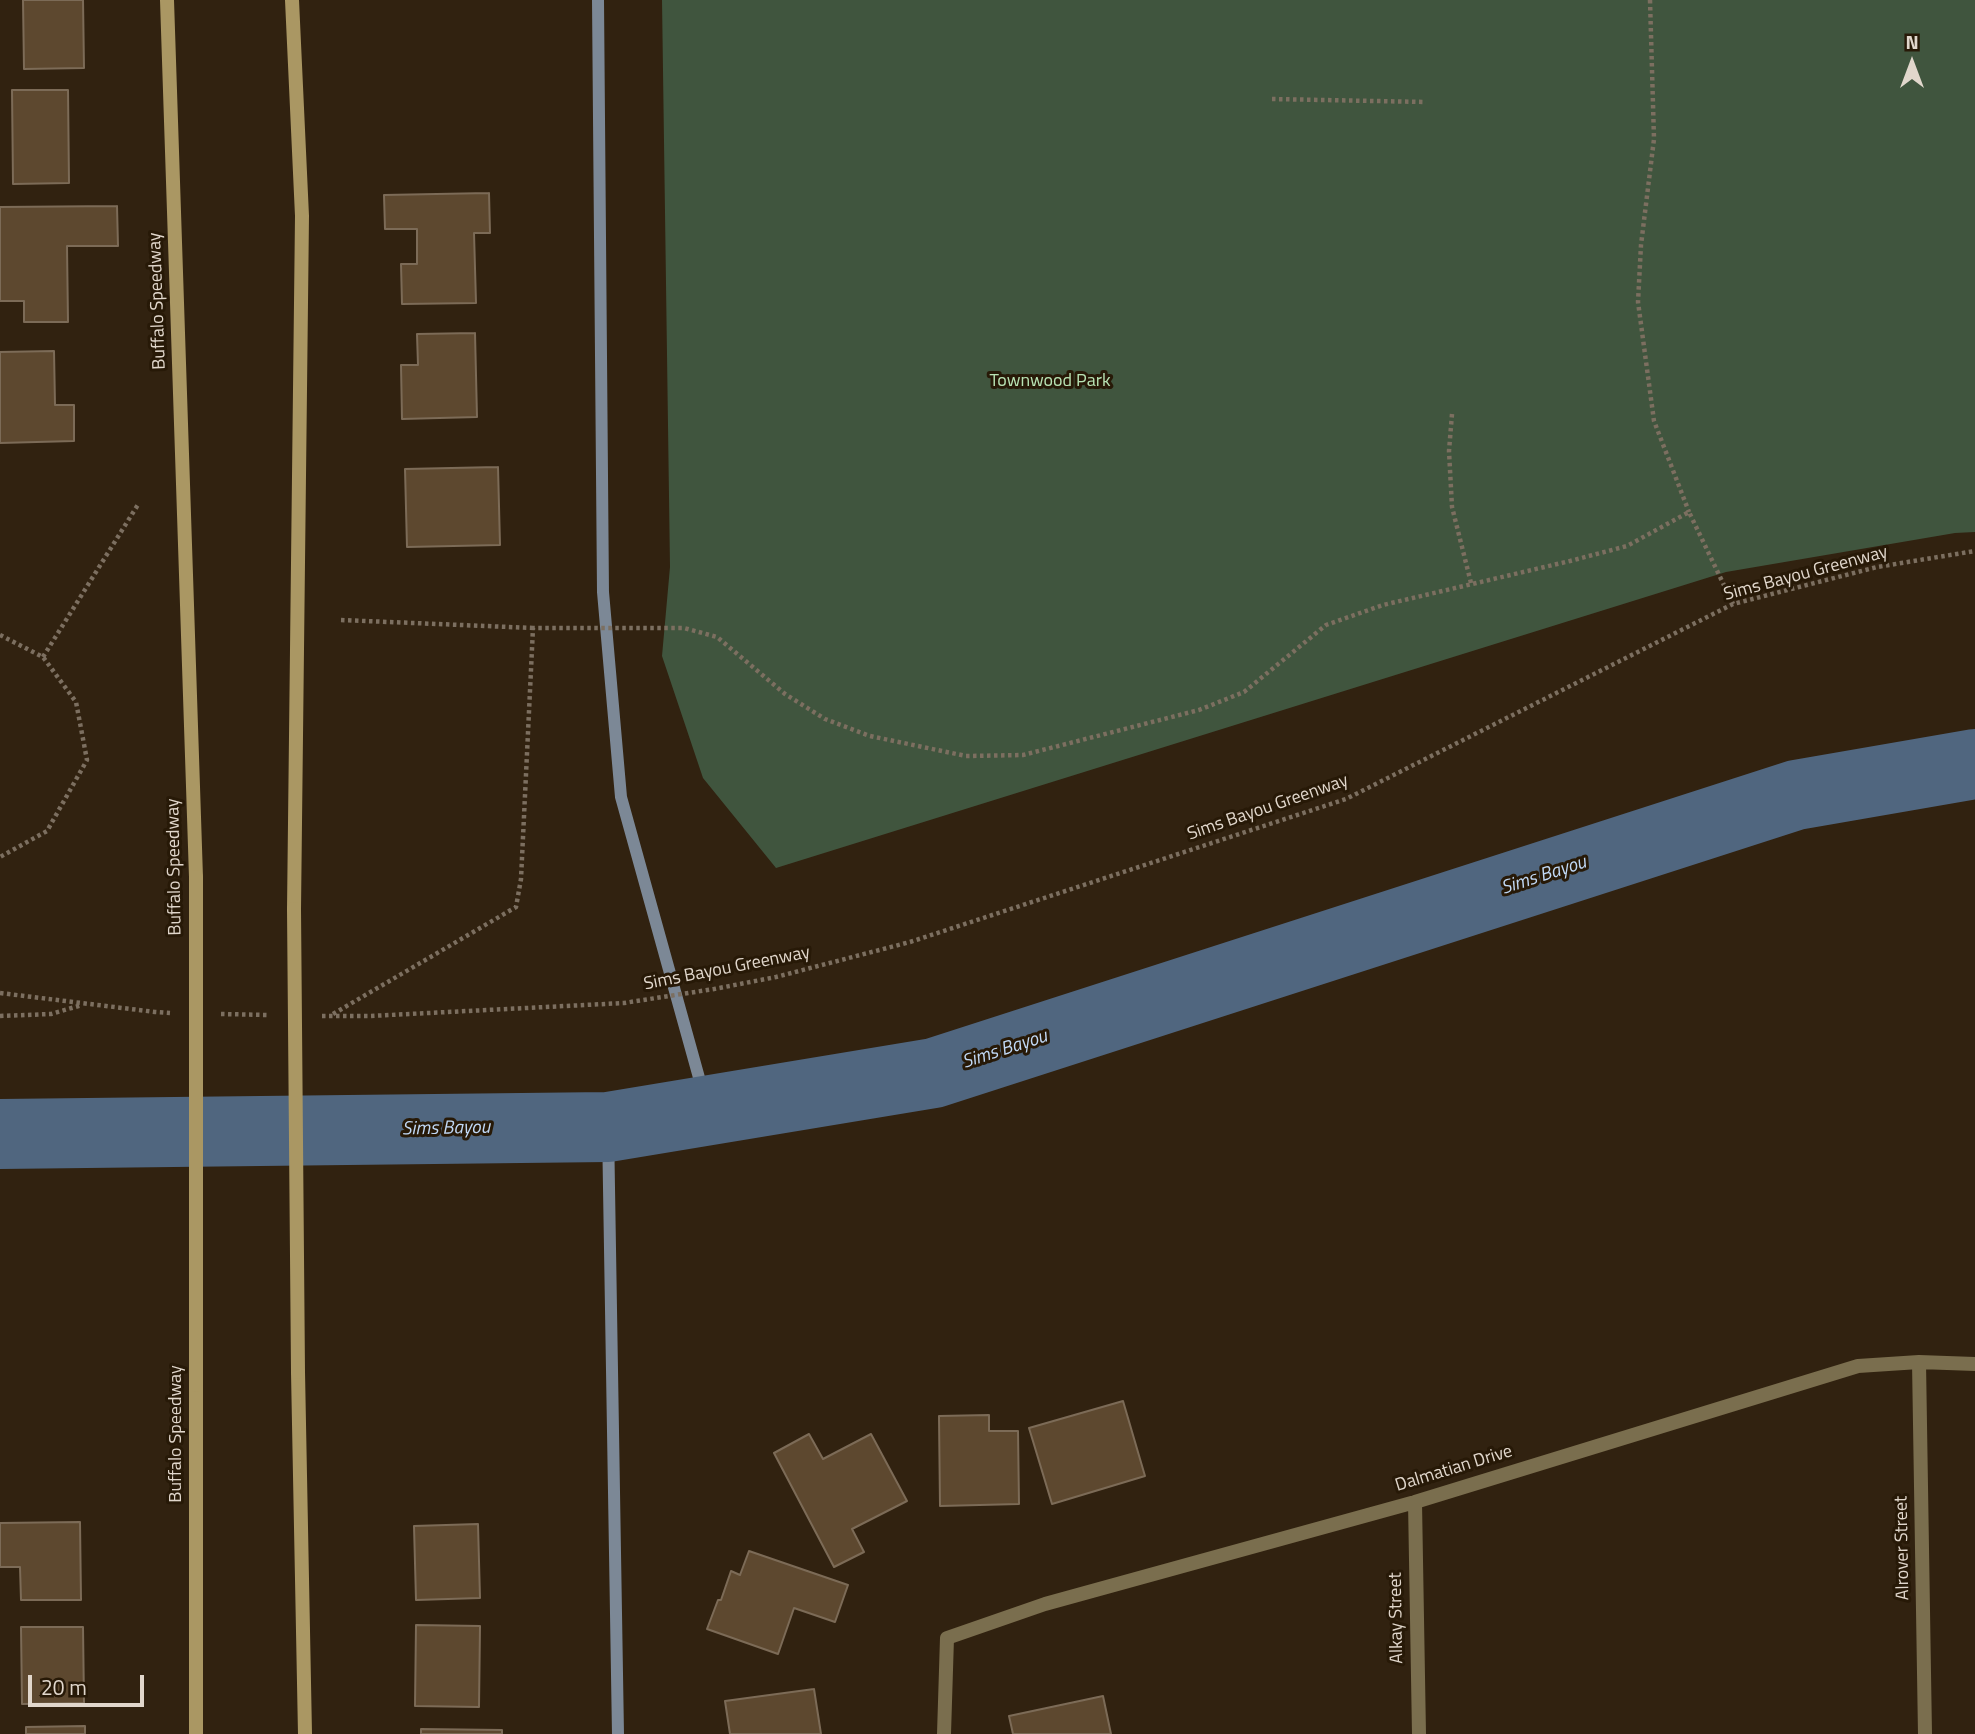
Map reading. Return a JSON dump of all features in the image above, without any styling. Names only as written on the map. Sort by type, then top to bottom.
[{"type":"main road","name":"Buffalo Speedway","points":[[167,0],[196,877],[196,1734]]},
{"type":"main road","points":[[292,0],[302,216],[294,909],[298,1372],[305,1734]]},
{"type":"street","name":"Dalmatian Drive","points":[[944,1734],[947,1638],[1045,1604],[1415,1502],[1858,1366],[1919,1362],[1975,1364]]},
{"type":"street","name":"Alrover Street","points":[[1919,1362],[1925,1734]]},
{"type":"street","name":"Alkay Street","points":[[1415,1502],[1419,1734]]},
{"type":"path","points":[[1650,0],[1654,139],[1641,245],[1638,302],[1654,421],[1689,512],[1733,604]]},
{"type":"path","points":[[1272,99],[1426,102]]},
{"type":"path","points":[[1452,414],[1449,451],[1452,507],[1471,583]]},
{"type":"path","points":[[43,657],[139,503]]},
{"type":"path","points":[[341,620],[533,628],[684,628],[717,637],[785,694],[825,719],[870,736],[966,756],[1023,755],[1199,710],[1244,692],[1326,625],[1383,605],[1628,546],[1689,512]]},
{"type":"path","name":"Sims Bayou Greenway","points":[[624,1003],[776,977],[910,942],[1346,799],[1733,604],[1877,567],[1975,551]]},
{"type":"path","points":[[331,1016],[516,907],[521,879],[533,628]]},
{"type":"path","points":[[0,635],[43,657],[76,702],[87,761],[47,831],[0,858]]},
{"type":"path","points":[[0,1016],[51,1014],[87,1003]]},
{"type":"green space","name":"Townwood Park","points":[[662,0],[1975,0],[1975,532],[1955,533],[1726,572],[776,868],[703,778],[662,656],[670,567]]},
{"type":"building","points":[[23,0],[83,0],[84,68],[24,69]]},
{"type":"building","points":[[12,90],[68,90],[69,183],[13,184]]},
{"type":"building","points":[[489,193],[490,233],[474,233],[476,303],[402,304],[401,264],[417,264],[417,229],[385,229],[384,195]]},
{"type":"building","points":[[117,206],[118,246],[67,246],[68,322],[24,322],[24,301],[0,301],[0,207]]},
{"type":"building","points":[[475,333],[477,417],[402,419],[401,365],[418,365],[417,334]]},
{"type":"building","points":[[54,351],[55,405],[74,405],[74,441],[0,443],[0,352]]},
{"type":"building","points":[[498,467],[500,545],[407,547],[405,469]]},
{"type":"building","points":[[1123,1401],[1145,1476],[1052,1504],[1029,1428]]},
{"type":"building","points":[[989,1415],[989,1431],[1018,1431],[1019,1504],[940,1506],[939,1416]]},
{"type":"building","points":[[809,1434],[823,1459],[871,1434],[907,1501],[852,1529],[864,1552],[834,1567],[774,1453]]},
{"type":"building","points":[[80,1522],[81,1600],[21,1600],[20,1567],[0,1567],[0,1523]]},
{"type":"building","points":[[478,1524],[480,1598],[416,1600],[414,1526]]},
{"type":"building","points":[[749,1551],[848,1585],[835,1622],[794,1608],[778,1654],[707,1629],[731,1571],[740,1575]]},
{"type":"building","points":[[416,1625],[480,1626],[479,1707],[415,1706]]},
{"type":"building","points":[[21,1627],[83,1627],[84,1703],[22,1704]]},
{"type":"building","points":[[814,1689],[821,1734],[730,1734],[725,1701]]},
{"type":"building","points":[[1103,1696],[1111,1734],[1013,1734],[1009,1716]]},
{"type":"building","points":[[85,1726],[85,1734],[26,1734],[26,1727]]},
{"type":"building","points":[[421,1729],[502,1730],[502,1734],[421,1734]]},
{"type":"waterway","points":[[598,0],[603,592],[621,797],[708,1110]]},
{"type":"waterway","name":"Sims Bayou","points":[[0,1134],[608,1127],[934,1073],[1796,795],[1975,764]]},
{"type":"waterway","points":[[608,1127],[618,1734]]}]
